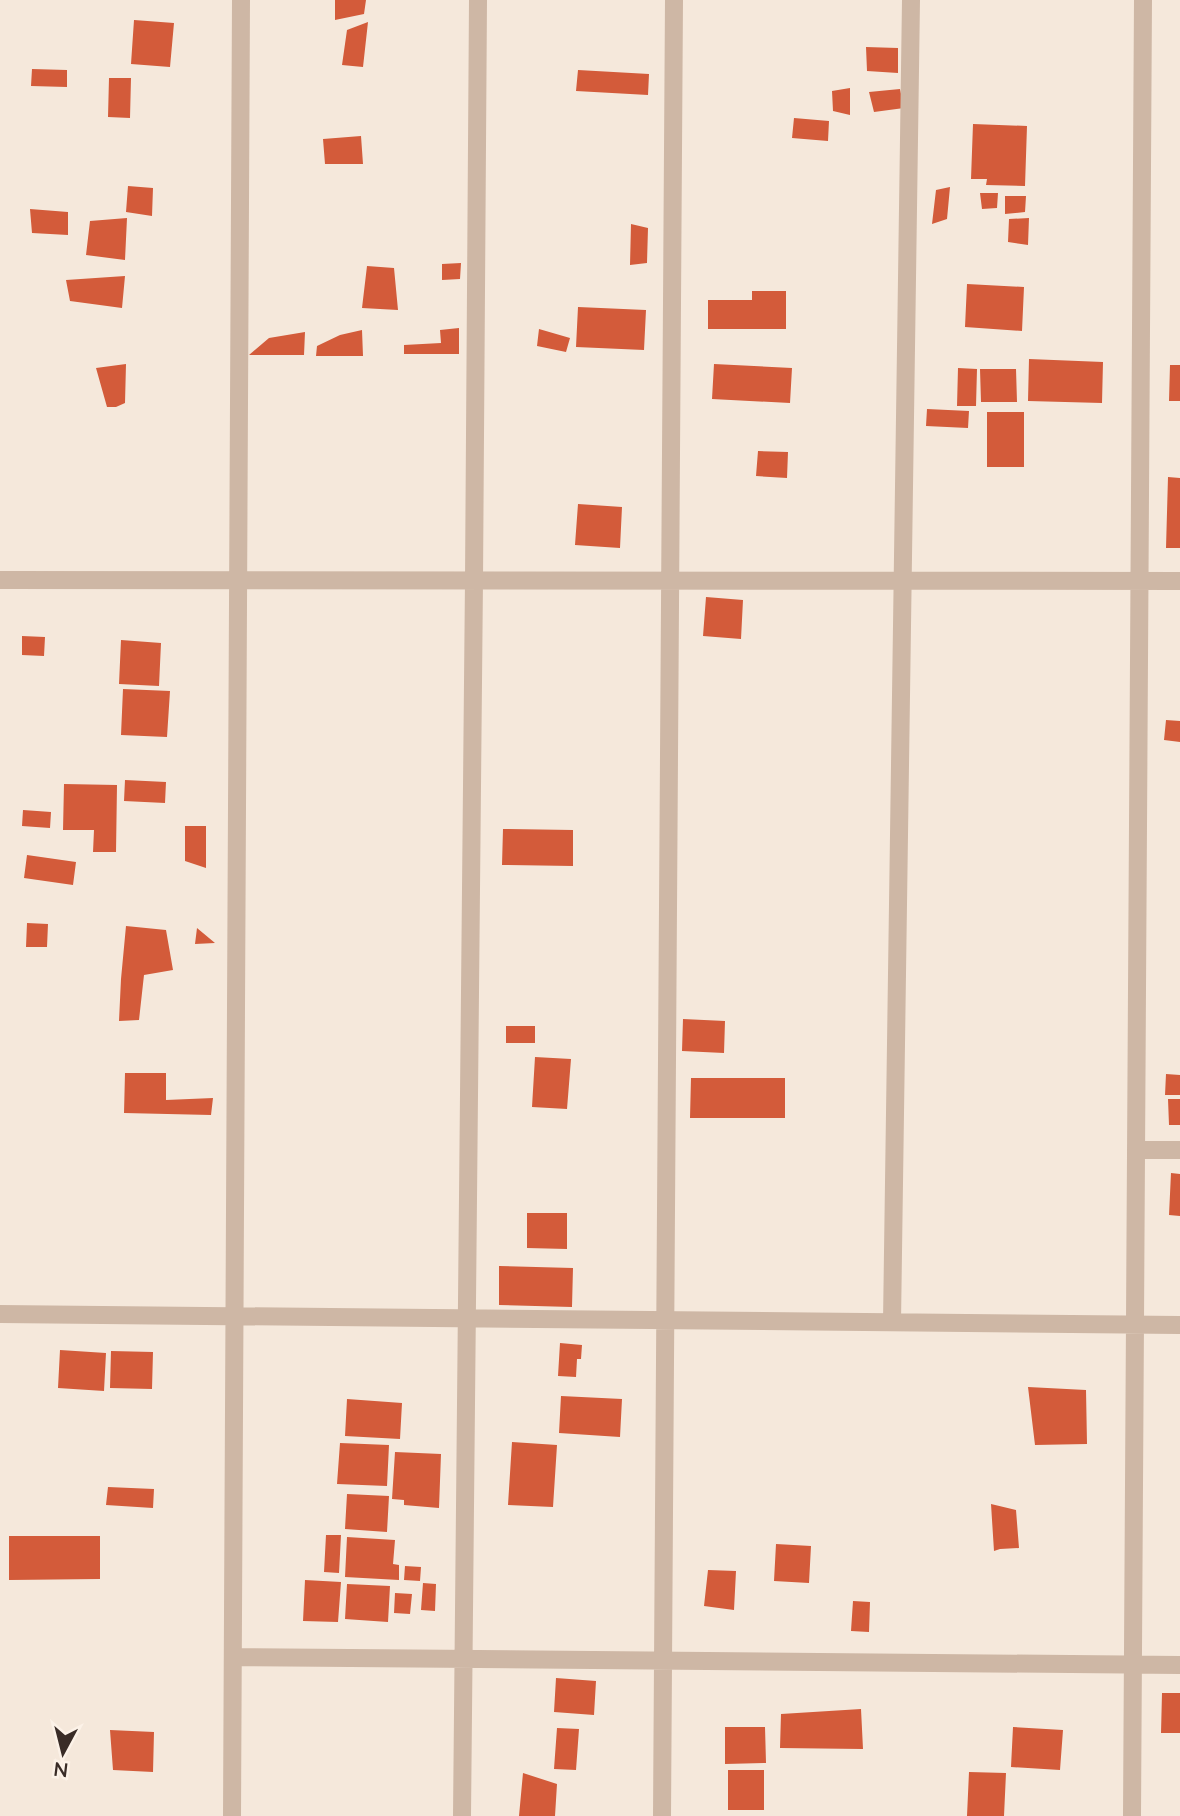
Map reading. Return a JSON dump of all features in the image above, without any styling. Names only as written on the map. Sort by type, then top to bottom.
[{"type":"street","points":[[232,1816],[241,0]]},
{"type":"street","points":[[462,1816],[478,0]]},
{"type":"street","points":[[662,1816],[674,0]]},
{"type":"street","points":[[892,1322],[911,0]]},
{"type":"street","points":[[1132,1816],[1143,0]]},
{"type":"street","points":[[0,580],[1180,581]]},
{"type":"street","points":[[1136,1150],[1180,1150]]},
{"type":"street","points":[[0,1314],[1180,1325]]},
{"type":"street","points":[[233,1657],[1180,1665]]},
{"type":"building","points":[[335,0],[366,0],[364,14],[335,20]]},
{"type":"building","points":[[134,20],[174,23],[170,67],[131,64]]},
{"type":"building","points":[[368,22],[363,67],[342,65],[347,30]]},
{"type":"building","points":[[866,47],[898,48],[898,73],[867,71]]},
{"type":"building","points":[[32,69],[67,70],[67,87],[31,86]]},
{"type":"building","points":[[578,70],[649,74],[648,95],[576,91]]},
{"type":"building","points":[[109,78],[131,78],[130,118],[108,117]]},
{"type":"building","points":[[850,88],[850,115],[833,111],[832,91]]},
{"type":"building","points":[[900,89],[904,108],[874,112],[869,92]]},
{"type":"building","points":[[794,118],[829,121],[828,141],[792,138]]},
{"type":"building","points":[[973,124],[1027,126],[1025,186],[986,185],[987,179],[971,179]]},
{"type":"building","points":[[361,136],[363,164],[325,164],[323,139]]},
{"type":"building","points":[[128,186],[153,188],[152,216],[126,212]]},
{"type":"building","points":[[950,187],[947,219],[932,224],[936,190]]},
{"type":"building","points":[[980,193],[998,193],[997,208],[982,209]]},
{"type":"building","points":[[1005,196],[1026,196],[1025,212],[1005,214]]},
{"type":"building","points":[[30,209],[68,212],[68,235],[32,233]]},
{"type":"building","points":[[127,218],[125,260],[86,255],[90,221]]},
{"type":"building","points":[[1029,218],[1028,245],[1008,242],[1009,219]]},
{"type":"building","points":[[631,224],[648,228],[647,263],[630,265]]},
{"type":"building","points":[[461,263],[460,279],[442,280],[442,264]]},
{"type":"building","points":[[367,266],[394,268],[398,310],[362,308]]},
{"type":"building","points":[[125,276],[122,308],[70,301],[66,280]]},
{"type":"building","points":[[967,284],[1024,287],[1022,331],[965,327]]},
{"type":"building","points":[[752,291],[786,291],[786,329],[708,329],[708,300],[752,300]]},
{"type":"building","points":[[578,307],[646,310],[644,350],[576,347]]},
{"type":"building","points":[[459,328],[459,354],[404,354],[404,345],[441,343],[440,330]]},
{"type":"building","points":[[539,329],[570,338],[566,352],[537,346]]},
{"type":"building","points":[[362,330],[363,356],[316,356],[317,346],[340,335]]},
{"type":"building","points":[[305,332],[304,355],[249,355],[269,338]]},
{"type":"building","points":[[1029,359],[1103,362],[1102,403],[1028,401]]},
{"type":"building","points":[[126,364],[125,403],[107,407],[96,368]]},
{"type":"building","points":[[714,364],[792,368],[790,403],[712,399]]},
{"type":"building","points":[[1170,365],[1180,365],[1180,401],[1169,401]]},
{"type":"building","points":[[958,368],[977,369],[976,406],[957,406]]},
{"type":"building","points":[[980,369],[1016,369],[1017,402],[981,402]]},
{"type":"building","points":[[927,409],[969,411],[968,428],[926,426]]},
{"type":"building","points":[[987,412],[1024,412],[1024,467],[987,467]]},
{"type":"building","points":[[758,451],[788,452],[787,478],[756,476]]},
{"type":"building","points":[[1168,477],[1180,478],[1180,548],[1166,548]]},
{"type":"building","points":[[578,504],[622,507],[620,548],[575,545]]},
{"type":"building","points":[[706,597],[743,600],[741,639],[703,636]]},
{"type":"building","points":[[22,636],[45,637],[44,656],[22,655]]},
{"type":"building","points":[[121,640],[161,643],[159,686],[119,684]]},
{"type":"building","points":[[123,689],[170,691],[167,737],[121,735]]},
{"type":"building","points":[[1166,720],[1180,721],[1180,742],[1164,740]]},
{"type":"building","points":[[125,780],[166,782],[165,803],[124,801]]},
{"type":"building","points":[[64,784],[117,785],[116,852],[93,852],[94,830],[63,830]]},
{"type":"building","points":[[23,810],[51,812],[50,828],[22,826]]},
{"type":"building","points":[[185,826],[206,826],[206,868],[185,861]]},
{"type":"building","points":[[503,829],[573,830],[573,866],[502,865]]},
{"type":"building","points":[[27,855],[76,862],[73,885],[24,878]]},
{"type":"building","points":[[27,923],[48,924],[47,947],[26,947]]},
{"type":"building","points":[[126,926],[166,930],[173,970],[144,975],[139,1020],[119,1021],[121,979]]},
{"type":"building","points":[[197,928],[215,943],[195,944]]},
{"type":"building","points":[[683,1019],[725,1021],[724,1053],[682,1051]]},
{"type":"building","points":[[506,1026],[535,1026],[535,1043],[506,1043]]},
{"type":"building","points":[[535,1057],[571,1059],[567,1109],[532,1107]]},
{"type":"building","points":[[125,1073],[166,1073],[166,1100],[213,1098],[211,1115],[124,1113]]},
{"type":"building","points":[[1166,1074],[1180,1075],[1180,1095],[1165,1095]]},
{"type":"building","points":[[691,1078],[785,1078],[785,1118],[690,1118]]},
{"type":"building","points":[[1168,1099],[1180,1099],[1180,1125],[1169,1125]]},
{"type":"building","points":[[1171,1173],[1180,1174],[1180,1216],[1169,1215]]},
{"type":"building","points":[[527,1213],[567,1213],[567,1249],[527,1248]]},
{"type":"building","points":[[499,1266],[573,1268],[572,1307],[499,1305]]},
{"type":"building","points":[[560,1343],[582,1345],[581,1359],[577,1359],[576,1377],[558,1376]]},
{"type":"building","points":[[60,1350],[106,1353],[104,1391],[58,1388]]},
{"type":"building","points":[[111,1351],[153,1352],[152,1389],[110,1388]]},
{"type":"building","points":[[1028,1387],[1086,1390],[1087,1444],[1035,1445]]},
{"type":"building","points":[[561,1396],[622,1399],[620,1437],[559,1433]]},
{"type":"building","points":[[347,1399],[402,1403],[400,1439],[345,1436]]},
{"type":"building","points":[[512,1442],[557,1445],[553,1507],[508,1505]]},
{"type":"building","points":[[340,1443],[389,1445],[387,1486],[337,1484]]},
{"type":"building","points":[[395,1452],[441,1454],[439,1508],[404,1505],[404,1500],[392,1499]]},
{"type":"building","points":[[108,1487],[154,1489],[153,1508],[106,1505]]},
{"type":"building","points":[[347,1494],[389,1496],[387,1532],[345,1529]]},
{"type":"building","points":[[991,1504],[1016,1510],[1019,1548],[994,1551]]},
{"type":"building","points":[[326,1535],[341,1535],[339,1573],[324,1572]]},
{"type":"building","points":[[9,1536],[100,1536],[100,1579],[9,1580]]},
{"type":"building","points":[[347,1537],[395,1540],[393,1564],[399,1565],[399,1580],[345,1577]]},
{"type":"building","points":[[776,1544],[811,1546],[809,1583],[774,1581]]},
{"type":"building","points":[[405,1566],[421,1567],[420,1581],[404,1580]]},
{"type":"building","points":[[708,1570],[736,1571],[734,1610],[704,1606]]},
{"type":"building","points":[[305,1580],[341,1582],[338,1622],[303,1621]]},
{"type":"building","points":[[423,1583],[436,1584],[435,1611],[421,1610]]},
{"type":"building","points":[[347,1584],[390,1586],[388,1622],[345,1619]]},
{"type":"building","points":[[395,1593],[412,1594],[410,1614],[394,1613]]},
{"type":"building","points":[[853,1601],[870,1602],[869,1632],[851,1631]]},
{"type":"building","points":[[556,1678],[596,1681],[594,1715],[554,1712]]},
{"type":"building","points":[[1162,1693],[1180,1693],[1180,1733],[1161,1733]]},
{"type":"building","points":[[861,1709],[863,1749],[780,1748],[781,1714]]},
{"type":"building","points":[[725,1727],[765,1727],[766,1763],[725,1764]]},
{"type":"building","points":[[1013,1727],[1063,1730],[1060,1770],[1011,1767]]},
{"type":"building","points":[[557,1728],[579,1729],[576,1770],[554,1769]]},
{"type":"building","points":[[110,1730],[154,1732],[153,1772],[113,1770]]},
{"type":"building","points":[[728,1770],[764,1770],[764,1810],[728,1810]]},
{"type":"building","points":[[969,1772],[1006,1773],[1004,1816],[967,1816]]},
{"type":"building","points":[[523,1773],[557,1784],[555,1816],[519,1816]]}]
